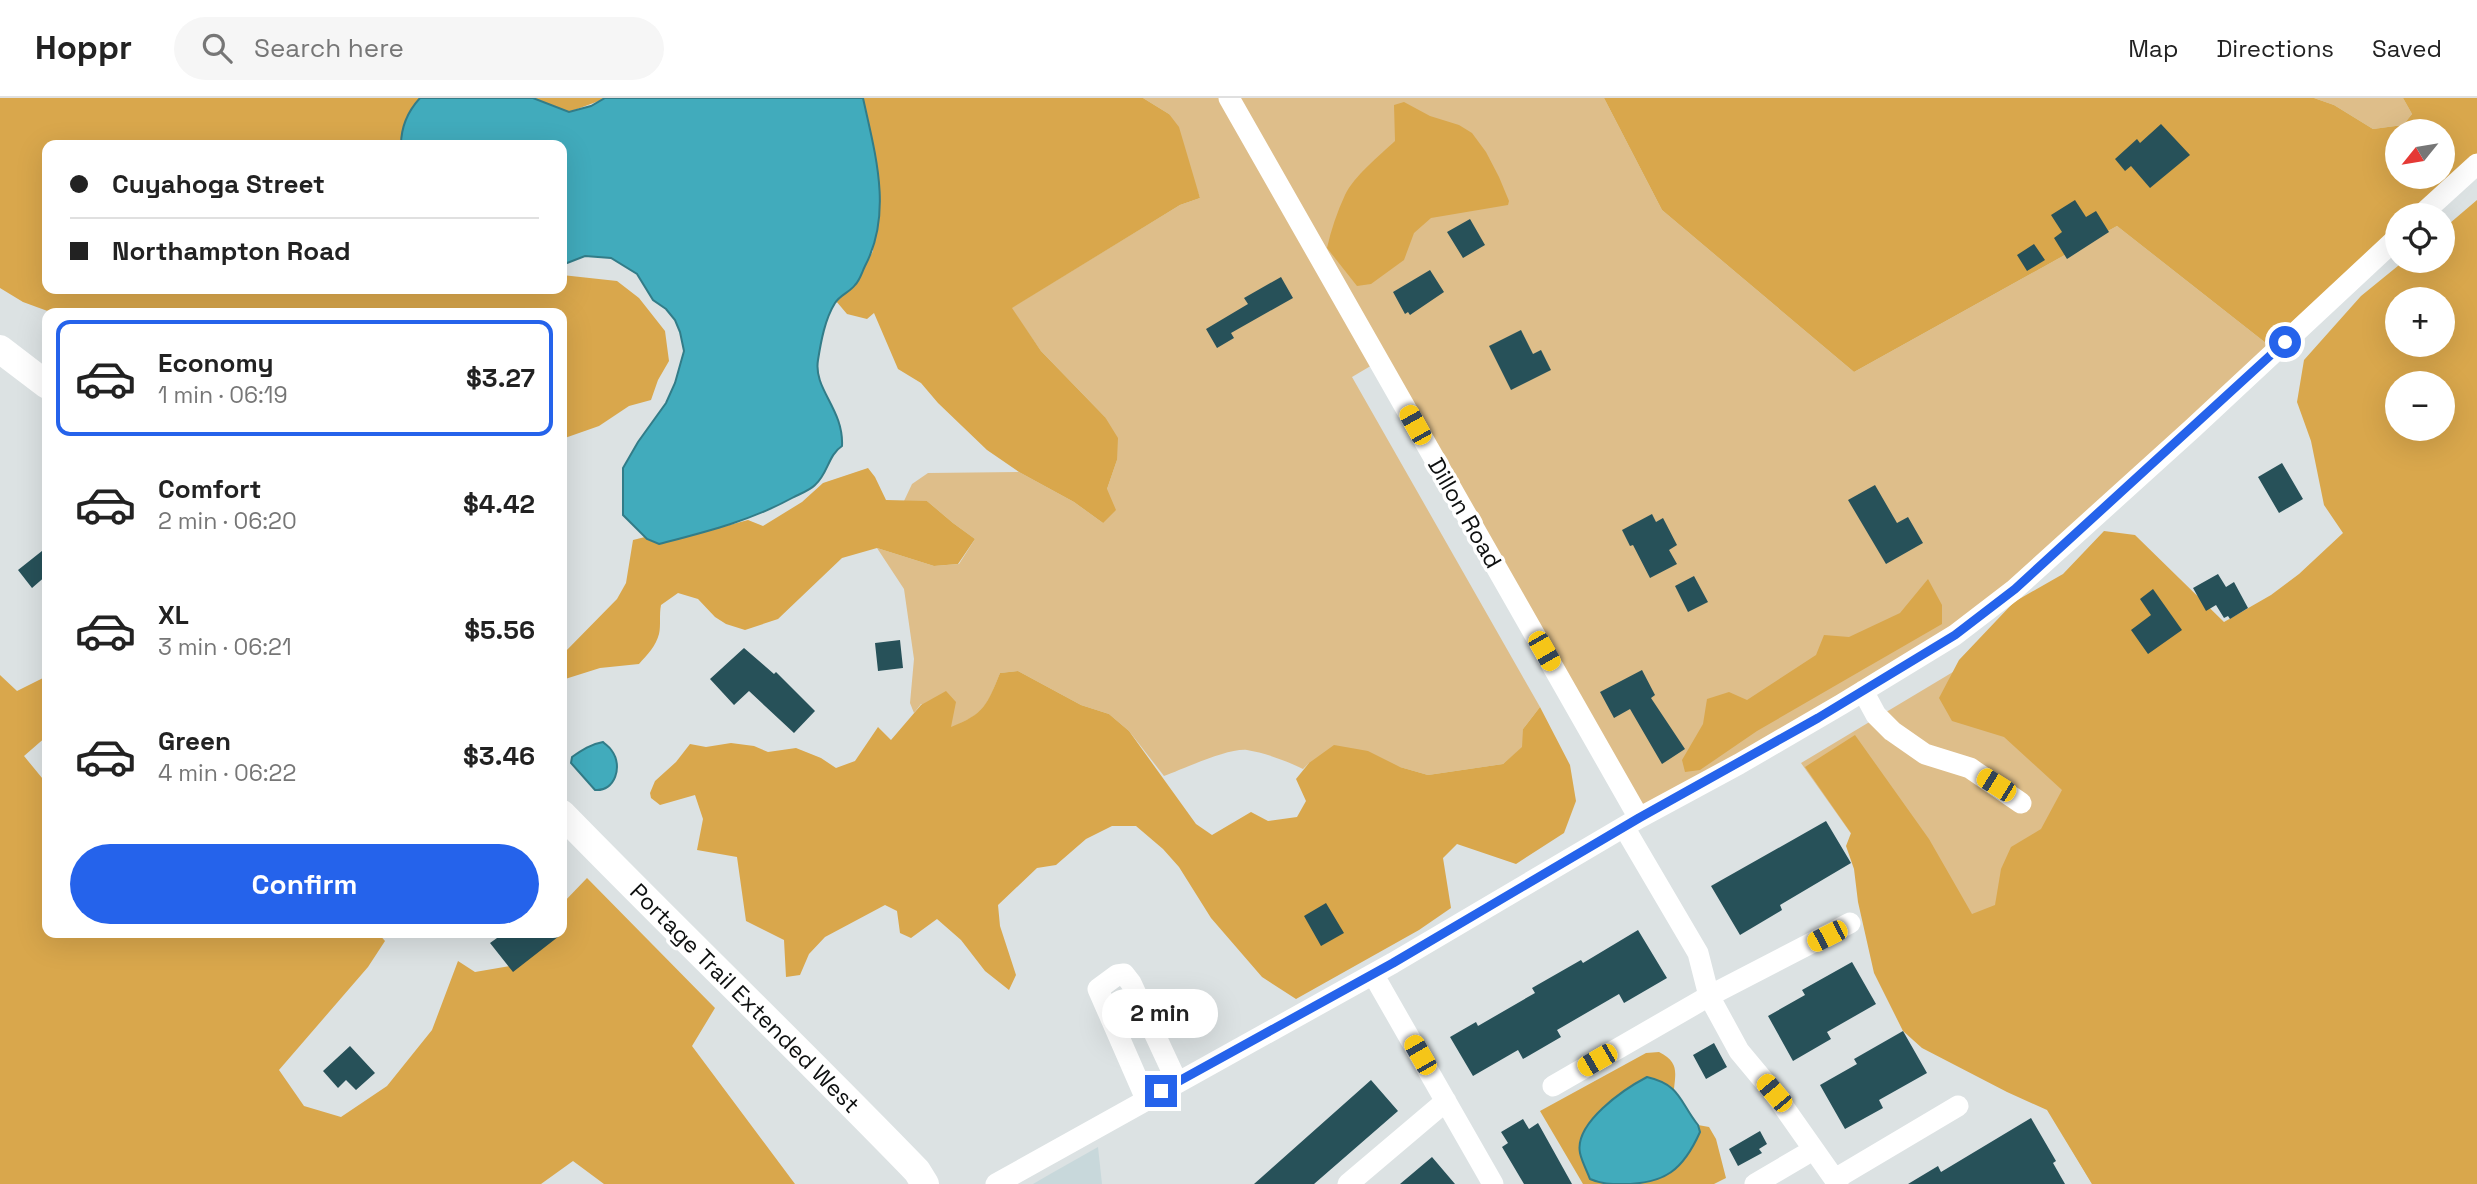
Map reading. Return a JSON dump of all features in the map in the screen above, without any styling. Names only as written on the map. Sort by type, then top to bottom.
[{"type":"main road","points":[[0,349],[42,381]]},
{"type":"main road","name":"Portage Trail Extended West","points":[[567,819],[685,940],[827,1078],[917,1171],[925,1184]]},
{"type":"street","name":"Dillon Road","points":[[1229,98],[1632,822],[1698,953],[1709,996],[1739,1051],[1774,1093],[1837,1182]]},
{"type":"street","points":[[2434,203],[2477,164]]},
{"type":"street","points":[[996,1184],[1373,974],[1632,822],[1739,764],[1962,630],[2015,589],[2385,249]]},
{"type":"street","points":[[1863,691],[1876,715],[1892,732],[1925,754],[1970,768],[2021,803]]},
{"type":"street","points":[[1553,1086],[1709,996],[1850,923]]},
{"type":"street","points":[[1146,1100],[1098,989],[1117,975],[1124,974],[1130,983],[1177,1082]]},
{"type":"street","points":[[1373,974],[1493,1184]]},
{"type":"street","points":[[1348,1184],[1446,1101]]},
{"type":"street","points":[[1837,1182],[1958,1105]]},
{"type":"street","points":[[1755,1184],[1814,1150]]},
{"type":"shaded area","points":[[0,98],[420,98],[401,134],[401,140],[42,140],[42,294],[567,294],[567,276],[617,281],[639,298],[665,331],[669,361],[651,400],[629,406],[599,426],[567,437],[567,308],[42,309],[23,302],[0,288]]},
{"type":"shaded area","points":[[532,98],[607,98],[569,112]]},
{"type":"shaded area","points":[[863,98],[1143,98],[1169,114],[1179,127],[1200,198],[1180,205],[1012,308],[1041,351],[1105,417],[1118,438],[1117,460],[1107,489],[1116,510],[1103,523],[1074,502],[1019,472],[987,450],[921,383],[898,369],[874,313],[867,319],[847,314],[836,301],[855,285],[873,251],[872,141]]},
{"type":"shaded area","points":[[1143,98],[1604,98],[1662,210],[1854,372],[2117,226],[2276,351],[2015,589],[1639,818],[1379,361],[1352,377],[1540,707],[1523,729],[1523,747],[1503,764],[1428,775],[1400,767],[1309,763],[1303,769],[1261,753],[1239,750],[1164,776],[1129,731],[1109,714],[1081,705],[1018,671],[1000,673],[983,708],[950,728],[921,704],[914,713],[910,703],[914,659],[904,589],[877,548],[934,566],[959,564],[975,539],[927,501],[904,501],[912,484],[928,473],[1019,472],[1074,502],[1103,523],[1107,489],[1117,460],[1105,417],[1041,351],[1011,308],[1180,205],[1200,198],[1169,114]]},
{"type":"shaded area","points":[[1604,98],[2314,98],[2334,105],[2373,129],[2385,127],[2385,189],[2450,189],[2434,203],[2385,203],[2385,248],[2276,351],[2117,226],[1854,372],[1662,210]]},
{"type":"shaded area","points":[[2314,98],[2403,98],[2412,114],[2408,119],[2385,119],[2385,127],[2373,129],[2334,105]]},
{"type":"shaded area","points":[[2403,98],[2477,98],[2477,164],[2455,184],[2455,119],[2408,119],[2412,114]]},
{"type":"shaded area","points":[[1404,102],[1472,133],[1499,177],[1509,201],[1508,205],[1431,218],[1414,233],[1404,260],[1371,284],[1357,286],[1327,248],[1337,214],[1349,188],[1395,141],[1394,105]]},
{"type":"shaded area","points":[[2477,200],[2477,1184],[2092,1184],[2047,1110],[1922,1048],[1903,1031],[1874,973],[1858,902],[1854,869],[1846,846],[1851,833],[1805,767],[1855,735],[1929,839],[1972,914],[1995,905],[2001,869],[2011,847],[2041,829],[2062,790],[2004,737],[1952,721],[1939,698],[1959,660],[2014,602],[2063,574],[2104,531],[2135,535],[2224,622],[2271,595],[2299,574],[2343,533],[2324,505],[2311,441],[2297,402],[2304,360],[2361,296],[2389,273],[2455,273],[2455,219]]},
{"type":"shaded area","points":[[868,468],[886,500],[927,501],[975,539],[958,564],[934,566],[877,548],[842,558],[778,619],[745,630],[715,617],[698,599],[678,593],[661,605],[658,638],[639,664],[600,668],[567,678],[567,650],[617,599],[626,583],[633,540],[645,537],[659,544],[748,520],[763,526],[802,502],[823,483]]},
{"type":"shaded area","points":[[1928,579],[1942,605],[1942,624],[1757,731],[1700,770],[1685,772],[1682,760],[1703,724],[1707,699],[1729,692],[1747,700],[1816,655],[1824,635],[1849,637],[1900,613]]},
{"type":"shaded area","points":[[1983,654],[2317,1184],[2092,1184],[2053,1118],[1997,1034],[1801,763]]},
{"type":"shaded area","points":[[1018,671],[1081,705],[1109,714],[1129,731],[1196,824],[1212,835],[1251,812],[1268,821],[1297,817],[1306,801],[1296,779],[1309,763],[1334,745],[1368,751],[1400,767],[1428,775],[1503,764],[1522,747],[1523,729],[1540,707],[1570,765],[1576,801],[1564,833],[1516,864],[1457,844],[1443,858],[1451,908],[1419,930],[1296,999],[1262,977],[1211,918],[1179,867],[1136,826],[1112,826],[1086,839],[1056,865],[1037,868],[998,905],[1000,926],[1016,975],[1009,990],[985,971],[961,940],[937,919],[911,938],[900,933],[897,911],[885,905],[825,937],[809,954],[800,975],[786,977],[784,940],[746,921],[737,857],[697,850],[703,819],[695,795],[660,805],[651,798],[650,793],[655,781],[676,762],[690,744],[706,747],[731,743],[754,746],[768,752],[796,748],[821,758],[836,768],[855,761],[878,727],[891,740],[921,705],[946,691],[956,702],[951,727],[971,718],[983,707],[1000,673]]},
{"type":"shaded area","points":[[0,675],[17,691],[42,678],[42,740],[24,756],[42,778],[42,938],[382,938],[385,941],[368,967],[279,1070],[304,1106],[341,1117],[387,1086],[432,1030],[458,961],[475,972],[510,966],[542,945],[543,938],[567,938],[567,899],[587,878],[715,1008],[692,1046],[795,1184],[604,1184],[573,1161],[541,1184],[0,1184]]},
{"type":"shaded area","points":[[1659,1052],[1673,1063],[1674,1089],[1698,1125],[1709,1127],[1716,1139],[1726,1178],[1714,1184],[1583,1184],[1540,1111],[1646,1053]]},
{"type":"shaded area","points":[[1098,1147],[1102,1184],[1033,1184],[1052,1173]]},
{"type":"water","points":[[420,98],[533,98],[569,112],[591,106],[605,98],[863,98],[879,183],[878,225],[860,278],[835,303],[822,338],[818,371],[838,421],[842,446],[815,485],[776,506],[727,525],[659,544],[647,539],[623,515],[623,468],[666,403],[675,383],[684,351],[675,320],[653,300],[637,274],[611,258],[585,256],[567,263],[567,140],[401,140],[412,108]]},
{"type":"water","points":[[603,742],[615,757],[617,770],[608,787],[595,790],[571,763],[572,757]]},
{"type":"water","points":[[1647,1077],[1673,1089],[1682,1101],[1700,1132],[1694,1145],[1679,1165],[1661,1178],[1614,1184],[1590,1179],[1580,1153],[1580,1142],[1585,1130],[1592,1119],[1614,1098]]},
{"type":"building","points":[[2161,124],[2190,155],[2150,188],[2131,166],[2125,171],[2115,159],[2137,139],[2140,143]]},
{"type":"building","points":[[2075,200],[2086,217],[2096,211],[2109,232],[2067,259],[2054,238],[2062,232],[2051,215]]},
{"type":"building","points":[[1470,219],[1485,245],[1463,258],[1447,232]]},
{"type":"building","points":[[2034,244],[2045,260],[2027,271],[2017,255]]},
{"type":"building","points":[[1430,270],[1444,292],[1410,315],[1408,312],[1405,314],[1393,292]]},
{"type":"building","points":[[1281,277],[1293,298],[1231,333],[1234,338],[1217,348],[1206,329],[1248,304],[1244,298]]},
{"type":"building","points":[[1521,330],[1533,354],[1541,350],[1551,370],[1511,390],[1489,346]]},
{"type":"building","points":[[2282,463],[2303,499],[2279,513],[2258,477]]},
{"type":"building","points":[[1875,485],[1897,523],[1908,517],[1923,543],[1886,564],[1848,500]]},
{"type":"building","points":[[1652,514],[1656,522],[1663,518],[1677,545],[1669,550],[1677,564],[1650,578],[1622,530]]},
{"type":"building","points":[[42,551],[42,579],[32,588],[18,570]]},
{"type":"building","points":[[2218,574],[2226,587],[2234,582],[2248,608],[2230,619],[2228,616],[2224,618],[2216,605],[2206,611],[2193,588]]},
{"type":"building","points":[[1694,576],[1708,602],[1688,612],[1675,586]]},
{"type":"building","points":[[2153,589],[2182,630],[2148,654],[2131,630],[2151,615],[2140,599]]},
{"type":"building","points":[[900,640],[903,668],[878,671],[875,643]]},
{"type":"building","points":[[744,648],[774,674],[776,672],[815,711],[794,733],[749,691],[734,705],[710,679]]},
{"type":"building","points":[[1642,670],[1655,695],[1651,698],[1685,749],[1662,764],[1630,709],[1614,718],[1600,692]]},
{"type":"building","points":[[1826,821],[1851,863],[1780,905],[1782,910],[1740,935],[1711,886]]},
{"type":"building","points":[[1326,903],[1344,933],[1321,946],[1304,916]]},
{"type":"building","points":[[1638,930],[1667,978],[1624,1003],[1619,994],[1557,1030],[1561,1037],[1523,1059],[1518,1050],[1473,1076],[1450,1037],[1476,1022],[1478,1026],[1535,993],[1532,988],[1581,960],[1583,963]]},
{"type":"building","points":[[497,938],[557,938],[513,972],[490,943]]},
{"type":"building","points":[[1852,962],[1876,1004],[1827,1032],[1831,1039],[1793,1061],[1768,1016],[1805,995],[1802,990]]},
{"type":"building","points":[[1903,1031],[1927,1073],[1879,1100],[1883,1108],[1845,1129],[1820,1085],[1857,1064],[1854,1059]]},
{"type":"building","points":[[1714,1043],[1727,1067],[1706,1079],[1693,1055]]},
{"type":"building","points":[[350,1046],[375,1073],[356,1090],[346,1080],[338,1088],[323,1071]]},
{"type":"building","points":[[1371,1080],[1398,1111],[1314,1184],[1254,1184]]},
{"type":"building","points":[[2031,1118],[2056,1161],[2053,1163],[2065,1184],[1908,1184],[1938,1166],[1941,1172]]},
{"type":"building","points":[[1523,1119],[1529,1129],[1538,1123],[1572,1184],[1524,1184],[1502,1147],[1508,1143],[1501,1132]]},
{"type":"building","points":[[1760,1131],[1767,1144],[1759,1149],[1762,1153],[1738,1166],[1729,1149]]},
{"type":"building","points":[[1432,1157],[1455,1184],[1400,1184]]},
{"type":"route","points":[[1161,1091],[1393,963],[1639,818],[1818,718],[1955,635],[2015,589],[2285,342]]}]
